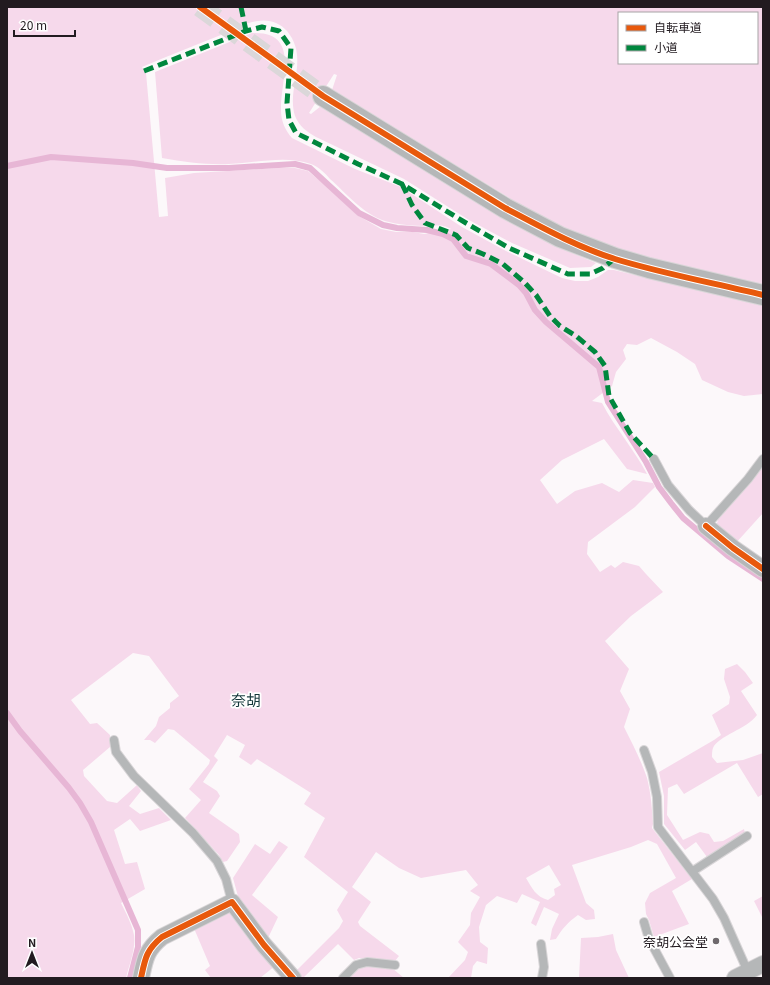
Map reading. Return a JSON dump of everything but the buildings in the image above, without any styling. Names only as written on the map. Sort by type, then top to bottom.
[{"type":"street","points":[[323,96],[505,208],[560,237],[608,256],[649,268],[763,295]]},
{"type":"street","points":[[706,526],[733,548],[763,569]]},
{"type":"street","points":[[141,978],[146,956],[152,945],[162,937],[232,902],[264,945],[293,978]]},
{"type":"street","points":[[741,975],[763,964]]},
{"type":"lane","points":[[654,459],[668,484],[689,510],[706,526],[748,479],[763,458]]},
{"type":"lane","points":[[114,740],[116,752],[134,776],[192,833],[217,861],[226,879],[232,902]]},
{"type":"lane","points":[[644,750],[652,772],[657,797],[658,827],[713,899],[724,918],[741,975]]},
{"type":"lane","points":[[693,872],[747,836]]},
{"type":"lane","points":[[644,922],[649,939],[670,978]]},
{"type":"lane","points":[[541,944],[544,967],[542,978]]},
{"type":"lane","points":[[343,978],[356,965],[367,962],[395,965]]},
{"type":"shaded area","points":[[7,7],[763,7],[763,285],[689,269],[595,242],[539,216],[332,90],[337,75],[334,74],[309,113],[311,114],[321,106],[530,233],[555,246],[596,263],[591,267],[570,268],[512,243],[469,220],[404,179],[316,137],[309,133],[299,123],[295,116],[293,105],[297,52],[294,42],[287,31],[274,22],[262,21],[248,23],[142,67],[146,73],[159,217],[168,216],[165,178],[194,173],[295,168],[308,171],[357,215],[381,229],[396,232],[413,232],[424,234],[451,229],[442,226],[401,224],[377,218],[362,209],[319,168],[301,161],[270,160],[212,164],[162,158],[155,72],[252,33],[268,35],[277,40],[283,49],[285,72],[281,114],[287,132],[292,138],[355,169],[401,187],[462,227],[506,251],[562,278],[575,281],[588,281],[598,277],[608,270],[614,270],[763,306],[763,394],[744,396],[728,392],[702,380],[695,364],[651,338],[637,345],[627,344],[623,350],[626,359],[616,372],[612,386],[592,401],[602,403],[647,474],[627,469],[604,439],[562,460],[540,480],[557,504],[575,491],[602,483],[619,492],[633,480],[653,483],[655,487],[635,507],[588,542],[587,554],[600,572],[611,565],[615,568],[623,562],[639,566],[663,592],[631,616],[605,641],[629,669],[620,691],[630,709],[624,727],[647,778],[652,807],[652,828],[692,879],[672,891],[689,924],[654,937],[646,914],[645,903],[650,893],[676,878],[657,844],[648,840],[631,847],[572,865],[586,903],[594,910],[595,919],[586,920],[578,915],[571,920],[556,939],[550,940],[552,929],[559,914],[544,907],[536,926],[531,923],[540,902],[522,894],[517,903],[497,896],[486,905],[479,927],[480,942],[488,948],[487,964],[477,961],[473,966],[471,978],[448,978],[465,960],[468,952],[458,942],[470,925],[471,913],[480,897],[470,891],[478,885],[466,870],[421,878],[399,868],[376,852],[352,887],[371,902],[358,922],[360,926],[399,956],[395,961],[359,958],[354,960],[338,944],[303,978],[301,978],[295,972],[339,928],[343,921],[337,910],[348,892],[304,857],[325,818],[304,804],[311,793],[257,759],[251,765],[239,757],[245,745],[227,735],[214,756],[218,760],[203,782],[217,791],[220,796],[209,813],[239,834],[240,842],[227,861],[223,862],[219,855],[185,818],[201,800],[189,789],[209,764],[210,760],[174,730],[168,729],[155,743],[150,740],[144,740],[156,726],[159,717],[170,708],[170,703],[179,696],[149,656],[133,653],[71,700],[90,724],[97,723],[110,735],[110,747],[83,770],[84,776],[107,801],[117,803],[137,785],[141,791],[129,806],[140,814],[159,808],[171,820],[140,831],[130,819],[114,830],[125,864],[137,862],[145,889],[121,903],[134,935],[133,951],[126,978],[7,978]],"holes":[[[549,865],[561,885],[554,889],[555,895],[548,900],[540,897],[532,889],[526,878]]]},
{"type":"shaded area","points":[[763,463],[763,513],[735,544],[716,527],[719,516]]},
{"type":"shaded area","points":[[737,664],[753,683],[741,691],[757,715],[747,724],[726,736],[716,744],[713,749],[712,757],[717,763],[743,760],[763,753],[763,794],[758,797],[737,763],[684,794],[677,784],[668,788],[667,815],[683,840],[700,832],[709,834],[714,842],[723,841],[744,829],[745,834],[707,857],[696,842],[685,850],[664,824],[664,796],[659,772],[721,735],[712,715],[729,704],[730,697],[724,679],[725,669]]},
{"type":"shaded area","points":[[279,841],[288,847],[252,895],[278,917],[269,936],[265,937],[239,900],[233,878],[255,844],[270,854]]},
{"type":"shaded area","points":[[763,896],[763,919],[754,901]]},
{"type":"shaded area","points":[[230,910],[275,966],[260,978],[211,978],[205,970],[210,966],[193,926]]},
{"type":"shaded area","points":[[613,934],[616,950],[629,978],[579,978],[581,938]]},
{"type":"shaded area","points":[[367,966],[392,968],[404,978],[347,978],[357,968]]},
{"type":"waterway","points":[[7,166],[51,157],[133,163],[167,168],[229,168],[295,164],[310,168],[359,213],[383,225],[397,228],[427,230],[443,234],[453,239],[466,256],[491,264],[519,285],[526,293],[535,310],[546,322],[599,367],[608,402],[646,462],[659,487],[671,503],[683,518],[728,556],[763,579]]},
{"type":"waterway","points":[[7,713],[20,731],[69,788],[91,822],[138,930],[138,947],[130,978]]},
{"type":"tunnel","points":[[200,7],[323,96]]},
{"type":"marked path","points":[[241,7],[246,31]]},
{"type":"marked path","points":[[144,71],[246,31],[262,27],[279,31],[291,48],[287,103],[289,120],[296,133],[402,184],[509,248],[568,274],[590,274],[603,268],[615,258]]},
{"type":"marked path","points":[[402,184],[412,205],[425,223],[456,235],[468,248],[503,264],[524,282],[536,295],[550,316],[560,326],[576,336],[595,352],[605,366],[609,396],[630,433],[654,459]]},
{"type":"cycle path","points":[[200,7],[323,96],[505,208],[573,243],[615,259],[633,264],[763,295]]},
{"type":"cycle path","points":[[706,526],[733,548],[763,569]]},
{"type":"cycle path","points":[[141,978],[149,951],[162,937],[232,902],[264,945],[293,978]]},
{"type":"place","name":"奈胡公会堂","points":[[716,941]]},
{"type":"district","name":"奈胡","points":[[246,699]]}]
